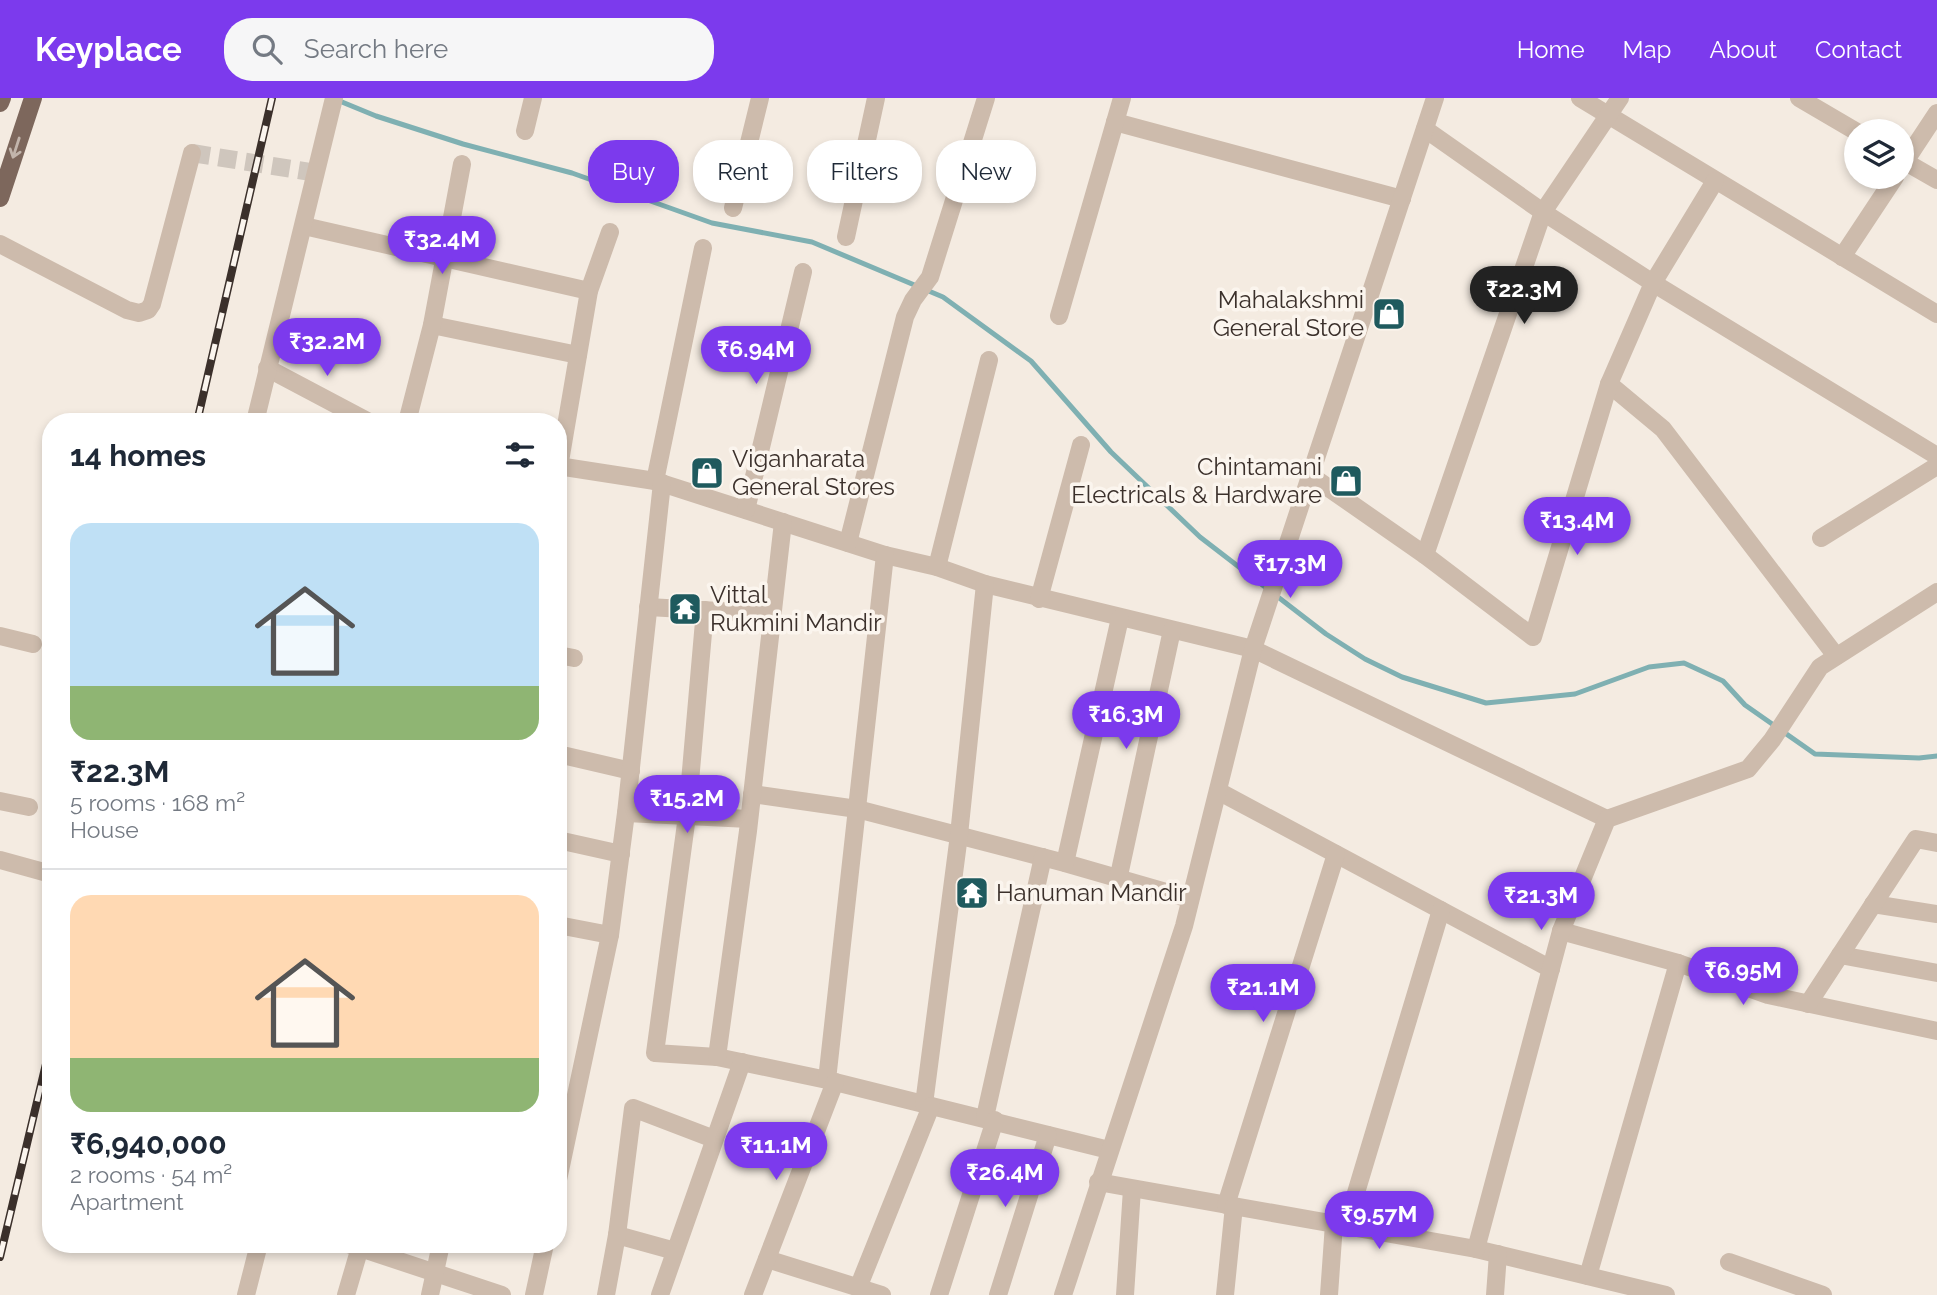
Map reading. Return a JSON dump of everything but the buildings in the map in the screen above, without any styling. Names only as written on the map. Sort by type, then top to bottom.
[{"type":"main road","points":[[0,103],[2,98]]},
{"type":"main road","points":[[0,198],[33,98]]},
{"type":"street","points":[[257,413],[334,98]]},
{"type":"street","points":[[525,131],[533,98]]},
{"type":"street","points":[[733,208],[760,98]]},
{"type":"street","points":[[846,237],[876,98]]},
{"type":"street","points":[[848,542],[905,317],[913,300],[930,277],[986,98]]},
{"type":"street","points":[[1059,316],[1122,98]]},
{"type":"street","points":[[1063,1295],[1184,926],[1253,649],[1435,98]]},
{"type":"street","points":[[1580,98],[1937,314]]},
{"type":"street","points":[[1425,555],[1543,212],[1620,98]]},
{"type":"street","points":[[1799,98],[1844,124]]},
{"type":"street","points":[[1914,147],[1937,113]]},
{"type":"street","points":[[1115,122],[1402,199]]},
{"type":"street","points":[[1425,129],[1543,212],[1653,283],[1937,456]]},
{"type":"street","points":[[0,244],[127,310],[139,313],[148,310],[152,304],[192,153]]},
{"type":"street","points":[[409,413],[432,325],[462,163]]},
{"type":"street","points":[[1914,171],[1937,180]]},
{"type":"street","points":[[1310,475],[1425,555],[1533,637],[1609,384],[1653,283],[1716,181]]},
{"type":"street","points":[[1842,257],[1886,189]]},
{"type":"street","points":[[304,226],[589,291]]},
{"type":"street","points":[[567,421],[589,291],[610,232]]},
{"type":"street","points":[[567,1138],[610,935],[631,771],[658,482],[704,248]]},
{"type":"street","points":[[746,510],[803,272]]},
{"type":"street","points":[[432,325],[578,355]]},
{"type":"street","points":[[937,567],[989,360]]},
{"type":"street","points":[[267,368],[352,413]]},
{"type":"street","points":[[1609,384],[1663,429],[1836,656]]},
{"type":"street","points":[[1038,598],[1080,445]]},
{"type":"street","points":[[1821,537],[1937,466]]},
{"type":"street","points":[[567,470],[658,482],[985,584],[1253,649],[1607,819],[1748,769],[1772,740],[1820,667],[1937,592]]},
{"type":"street","points":[[717,1058],[750,819],[783,522]]},
{"type":"street","points":[[753,1295],[831,1081],[885,555]]},
{"type":"street","points":[[858,1288],[927,1105],[985,584]]},
{"type":"street","points":[[648,607],[773,614]]},
{"type":"street","points":[[705,610],[687,816],[655,1053],[717,1058],[831,1081],[1109,1150]]},
{"type":"street","points":[[1065,863],[1120,618]]},
{"type":"street","points":[[1118,880],[1172,630]]},
{"type":"street","points":[[0,636],[33,644]]},
{"type":"street","points":[[567,756],[631,771]]},
{"type":"street","points":[[1218,791],[1551,969]]},
{"type":"street","points":[[752,794],[857,809],[1065,863],[1190,900]]},
{"type":"street","points":[[0,801],[29,807]]},
{"type":"street","points":[[626,813],[750,819]]},
{"type":"street","points":[[1476,1249],[1561,932],[1607,819]]},
{"type":"street","points":[[1808,1004],[1916,839],[1937,843]]},
{"type":"street","points":[[567,842],[621,854]]},
{"type":"street","points":[[1225,1295],[1230,1205],[1336,854]]},
{"type":"street","points":[[939,1295],[990,1119],[1043,857]]},
{"type":"street","points":[[0,860],[42,872]]},
{"type":"street","points":[[1873,904],[1937,914]]},
{"type":"street","points":[[1329,1295],[1340,1225],[1441,910]]},
{"type":"street","points":[[567,927],[610,935]]},
{"type":"street","points":[[1561,932],[1678,963],[1768,995],[1937,1031]]},
{"type":"street","points":[[1840,955],[1937,973]]},
{"type":"street","points":[[1593,1283],[1678,963]]},
{"type":"street","points":[[660,1295],[741,1062]]},
{"type":"street","points":[[606,1295],[617,1235],[633,1108],[714,1139]]},
{"type":"street","points":[[998,1295],[1048,1135]]},
{"type":"street","points":[[1098,1182],[1476,1249],[1593,1283],[1666,1295]]},
{"type":"street","points":[[1125,1295],[1132,1188]]},
{"type":"street","points":[[617,1235],[675,1251]]},
{"type":"street","points":[[246,1295],[257,1253]]},
{"type":"street","points":[[346,1295],[355,1253]]},
{"type":"street","points":[[376,1253],[502,1295]]},
{"type":"street","points":[[429,1295],[440,1253]]},
{"type":"street","points":[[534,1295],[543,1253]]},
{"type":"street","points":[[1495,1295],[1498,1254]]},
{"type":"street","points":[[767,1259],[882,1295]]},
{"type":"street","points":[[1729,1262],[1823,1295]]},
{"type":"waterway","points":[[337,100],[376,116],[463,144],[572,173],[712,223],[812,242],[943,297],[1031,361],[1111,452],[1200,537],[1326,634],[1365,659],[1402,677],[1486,703],[1575,694],[1649,667],[1684,663],[1723,681],[1745,705],[1815,754],[1919,758],[1937,756]]},
{"type":"tunnel","points":[[192,153],[317,173]]},
{"type":"railway","points":[[199,413],[272,98]]},
{"type":"railway","points":[[0,1257],[42,1081]]},
{"type":"place","name":"Mahalakshmi General Store","points":[[1389,314]]},
{"type":"place","name":"Viganharata General Stores","points":[[707,473]]},
{"type":"place","name":"Chintamani Electricals & Hardware","points":[[1346,481]]},
{"type":"place","name":"Vittal Rukmini Mandir","points":[[685,609]]},
{"type":"place","name":"Hanuman Mandir","points":[[972,893]]}]
